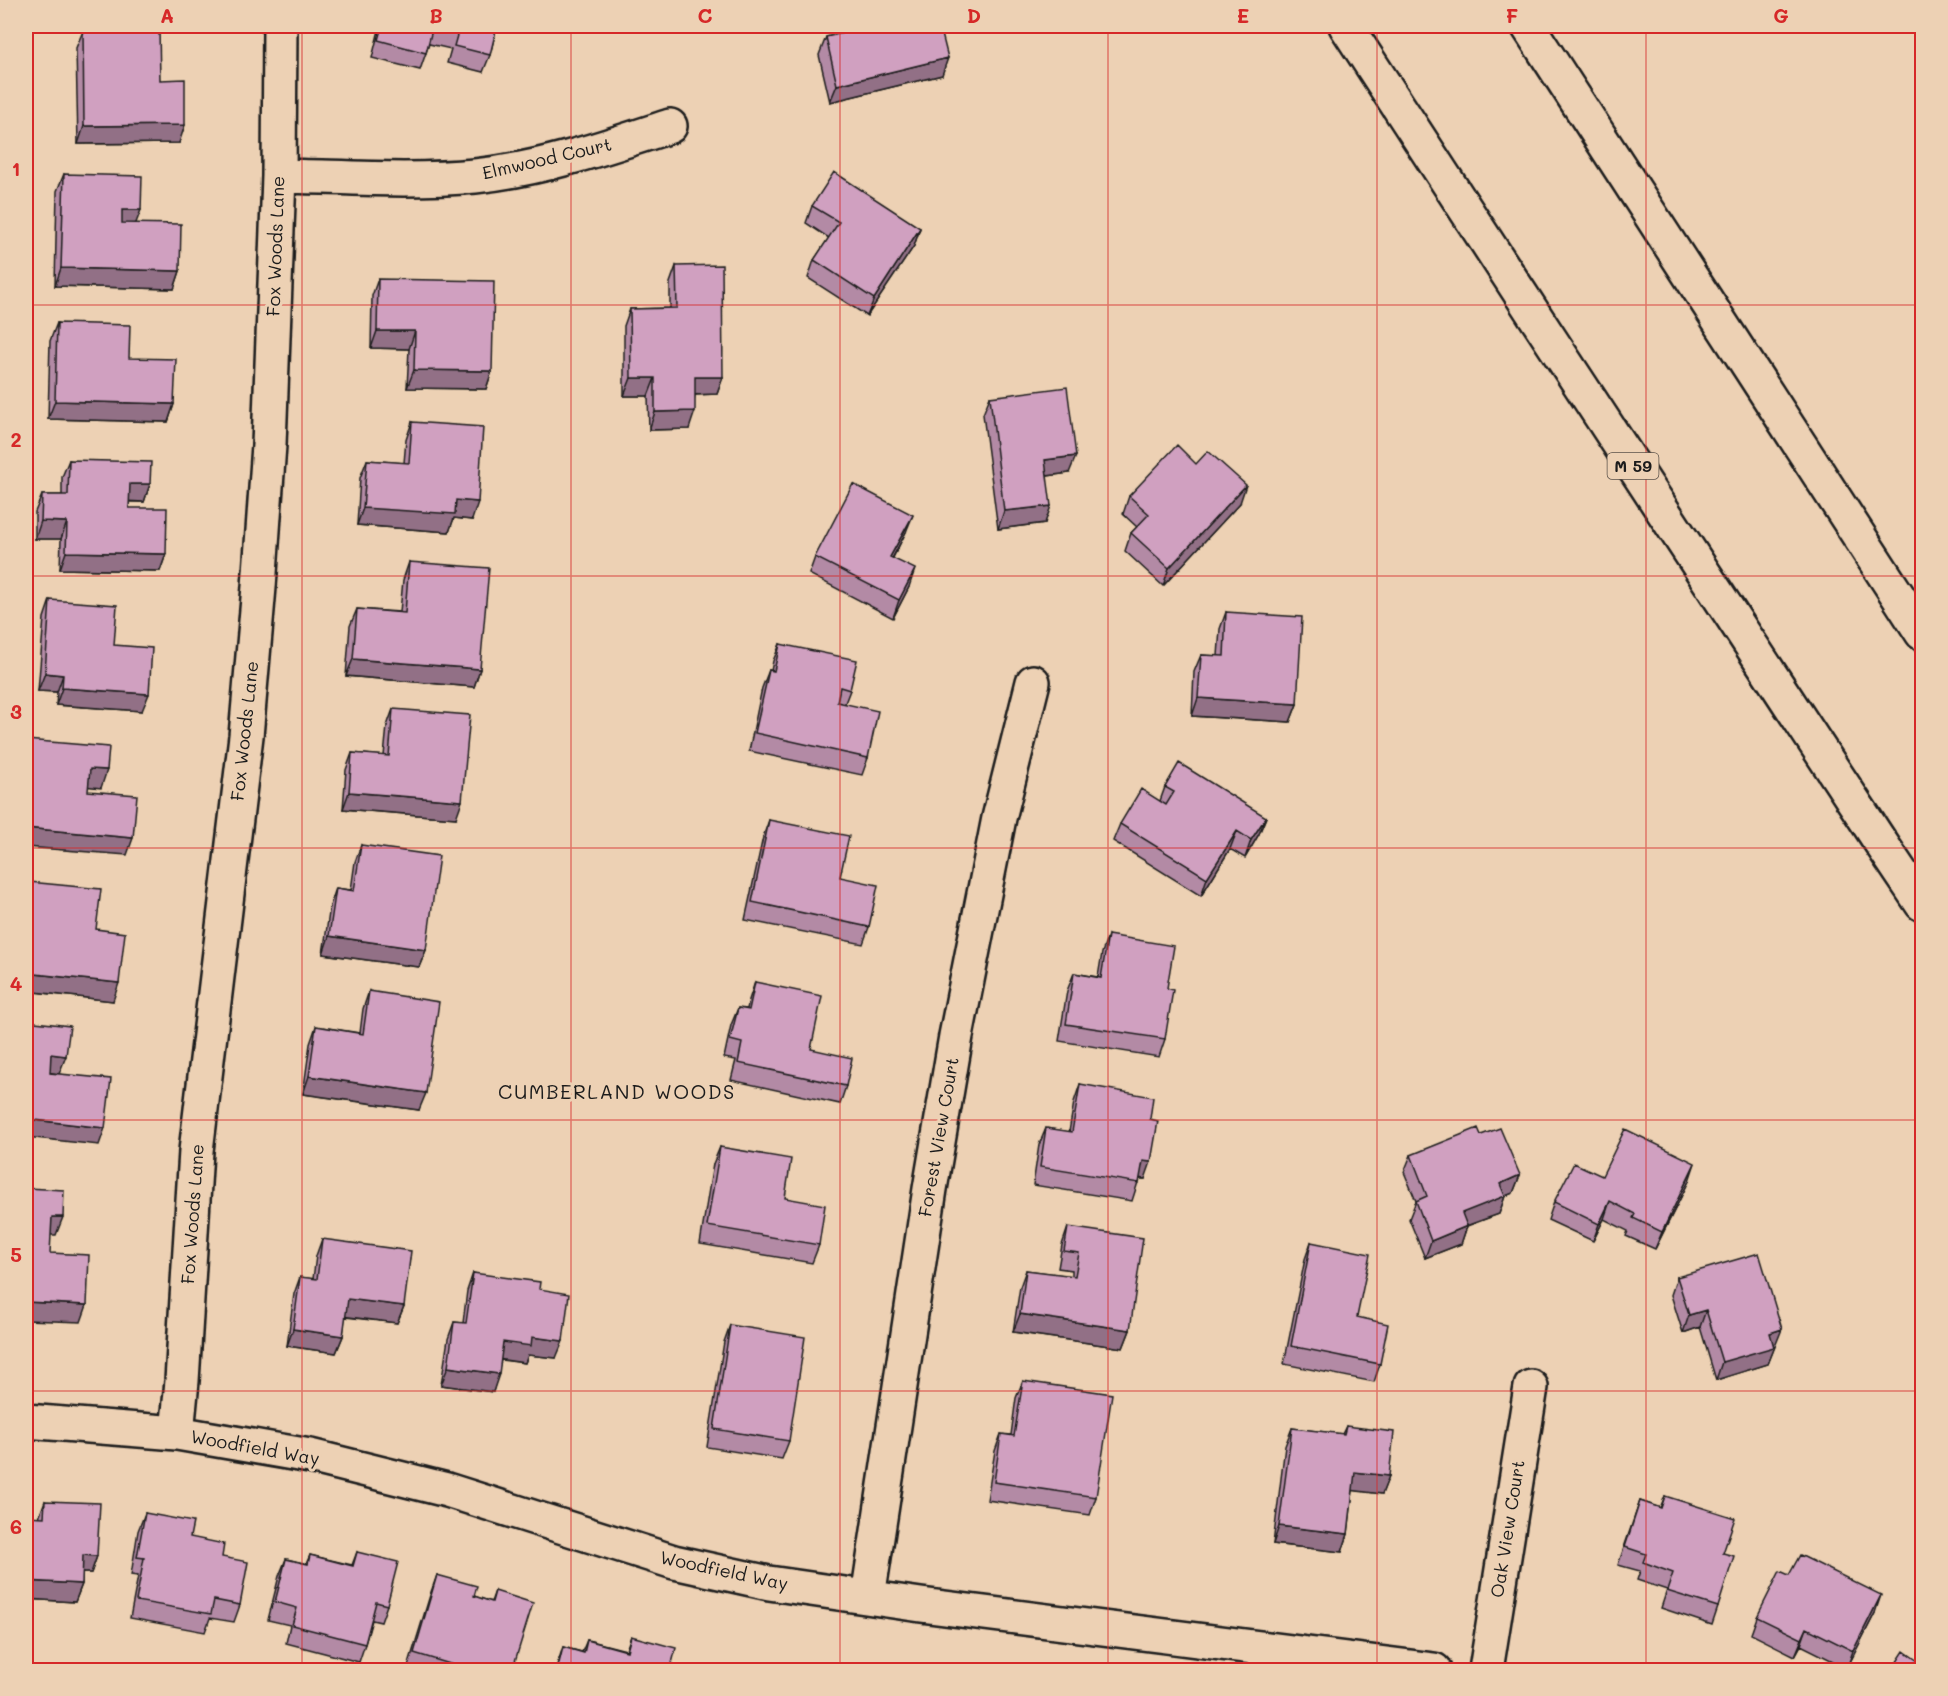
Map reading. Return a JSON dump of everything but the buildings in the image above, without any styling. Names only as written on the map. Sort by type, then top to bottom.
[{"type":"main road","name":"Fox Woods Lane","points":[[177,1434],[196,1151],[246,735],[259,587],[269,445],[279,176],[280,26]]},
{"type":"main road","name":"M 59","points":[[1346,26],[1885,849],[1923,903]]},
{"type":"main road","points":[[1528,26],[1923,633]]},
{"type":"main road","name":"Elmwood Court","points":[[279,176],[411,179],[476,176],[532,167],[600,150],[670,126]]},
{"type":"main road","name":"Forest View Court","points":[[868,1597],[930,1189],[956,1036],[999,818],[1033,681]]},
{"type":"main road","name":"Oak View Court","points":[[1486,1671],[1531,1387]]},
{"type":"main road","name":"Woodfield Way","points":[[26,1421],[177,1434],[310,1456],[447,1490],[674,1562],[769,1583],[1434,1671]]},
{"type":"district","name":"CUMBERLAND WOODS","points":[[617,1092]]}]
